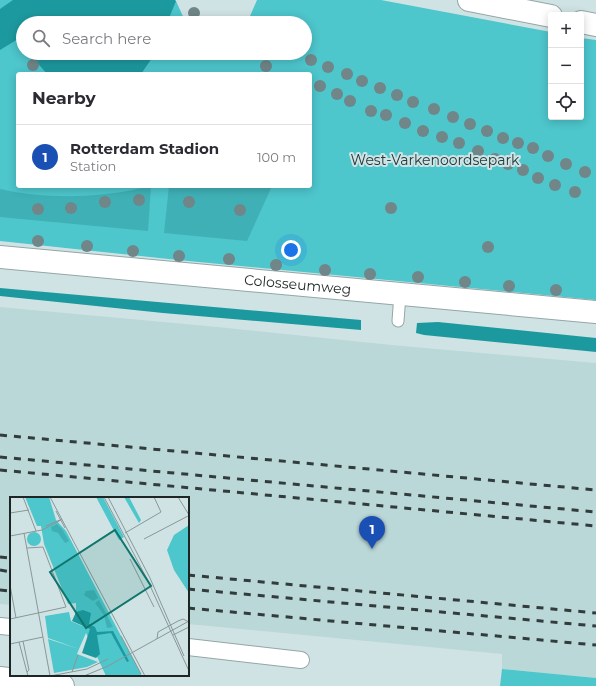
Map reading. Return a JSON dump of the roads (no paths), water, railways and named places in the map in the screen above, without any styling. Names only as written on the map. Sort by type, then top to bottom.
[{"type":"main road","points":[[469,0],[548,15]]},
{"type":"main road","points":[[584,23],[596,25]]},
{"type":"main road","name":"Colosseumweg","points":[[0,257],[596,312]]},
{"type":"main road","points":[[0,678],[63,686]]},
{"type":"street","points":[[0,626],[10,627]]},
{"type":"street","points":[[189,647],[301,660]]},
{"type":"lane","points":[[398,321],[400,294]]},
{"type":"railway","points":[[0,435],[596,490]]},
{"type":"railway","points":[[0,457],[596,512]]},
{"type":"railway","points":[[0,470],[596,526]]},
{"type":"railway","points":[[0,557],[10,558]]},
{"type":"railway","points":[[0,570],[10,572]]},
{"type":"railway","points":[[189,575],[596,613]]},
{"type":"railway","points":[[189,589],[596,626]]},
{"type":"railway","points":[[0,590],[10,591]]},
{"type":"railway","points":[[189,608],[596,645]]},
{"type":"place","name":"Rotterdam Stadion","points":[[372,549]]},
{"type":"park label","name":"West-Varkenoordsepark","points":[[435,160]]}]
